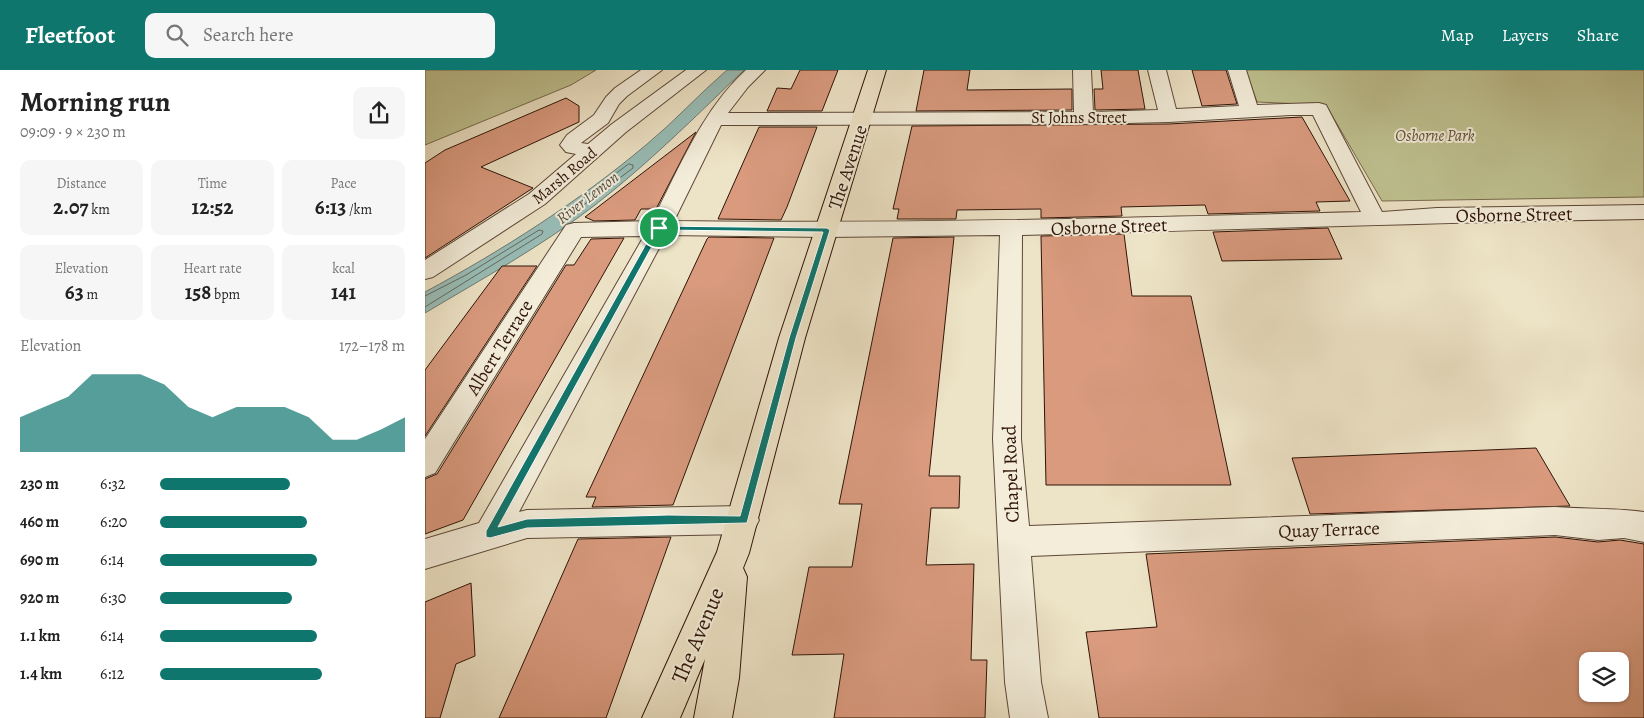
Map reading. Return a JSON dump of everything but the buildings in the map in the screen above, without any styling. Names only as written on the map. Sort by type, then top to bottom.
[{"type":"main road","name":"The Avenue","points":[[661,718],[733,553],[792,338],[877,70]]},
{"type":"main road","name":"The Avenue","points":[[713,718],[721,678],[733,553]]},
{"type":"street","points":[[592,152],[573,148],[570,145],[574,139],[601,119],[612,101],[621,92],[653,70]]},
{"type":"street","name":"Marsh Road","points":[[425,271],[537,200],[619,128],[697,70]]},
{"type":"street","points":[[490,534],[659,228],[713,119],[756,70]]},
{"type":"street","points":[[1082,70],[1084,118]]},
{"type":"street","points":[[1157,70],[1169,116]]},
{"type":"street","points":[[1237,70],[1249,109]]},
{"type":"street","name":"St Johns Street","points":[[713,119],[863,117],[1084,118],[1169,116],[1249,109],[1319,108],[1375,219]]},
{"type":"street","name":"Osborne Street","points":[[574,230],[659,228],[827,230],[1011,228],[1375,219],[1437,215],[1644,212]]},
{"type":"street","name":"Chapel Road","points":[[1011,228],[1007,439],[1023,682],[1029,718]]},
{"type":"street","name":"Albert Terrace","points":[[425,464],[574,230]]},
{"type":"street","points":[[425,554],[527,524],[743,520]]},
{"type":"street","name":"Quay Terrace","points":[[1013,542],[1555,521],[1598,525],[1625,524],[1644,527]]},
{"type":"green space","points":[[425,70],[596,70],[571,85],[425,145]]},
{"type":"green space","name":"Osborne Park","points":[[1246,70],[1644,70],[1644,197],[1382,201],[1326,105],[1257,102]]},
{"type":"water","name":"River Lemon","points":[[727,70],[744,70],[615,189],[575,220],[533,248],[425,313],[425,292],[511,242],[594,186],[656,136]]},
{"type":"route","points":[[659,228],[827,230],[792,338],[743,520],[527,524],[490,534],[625,289],[659,228]]}]
